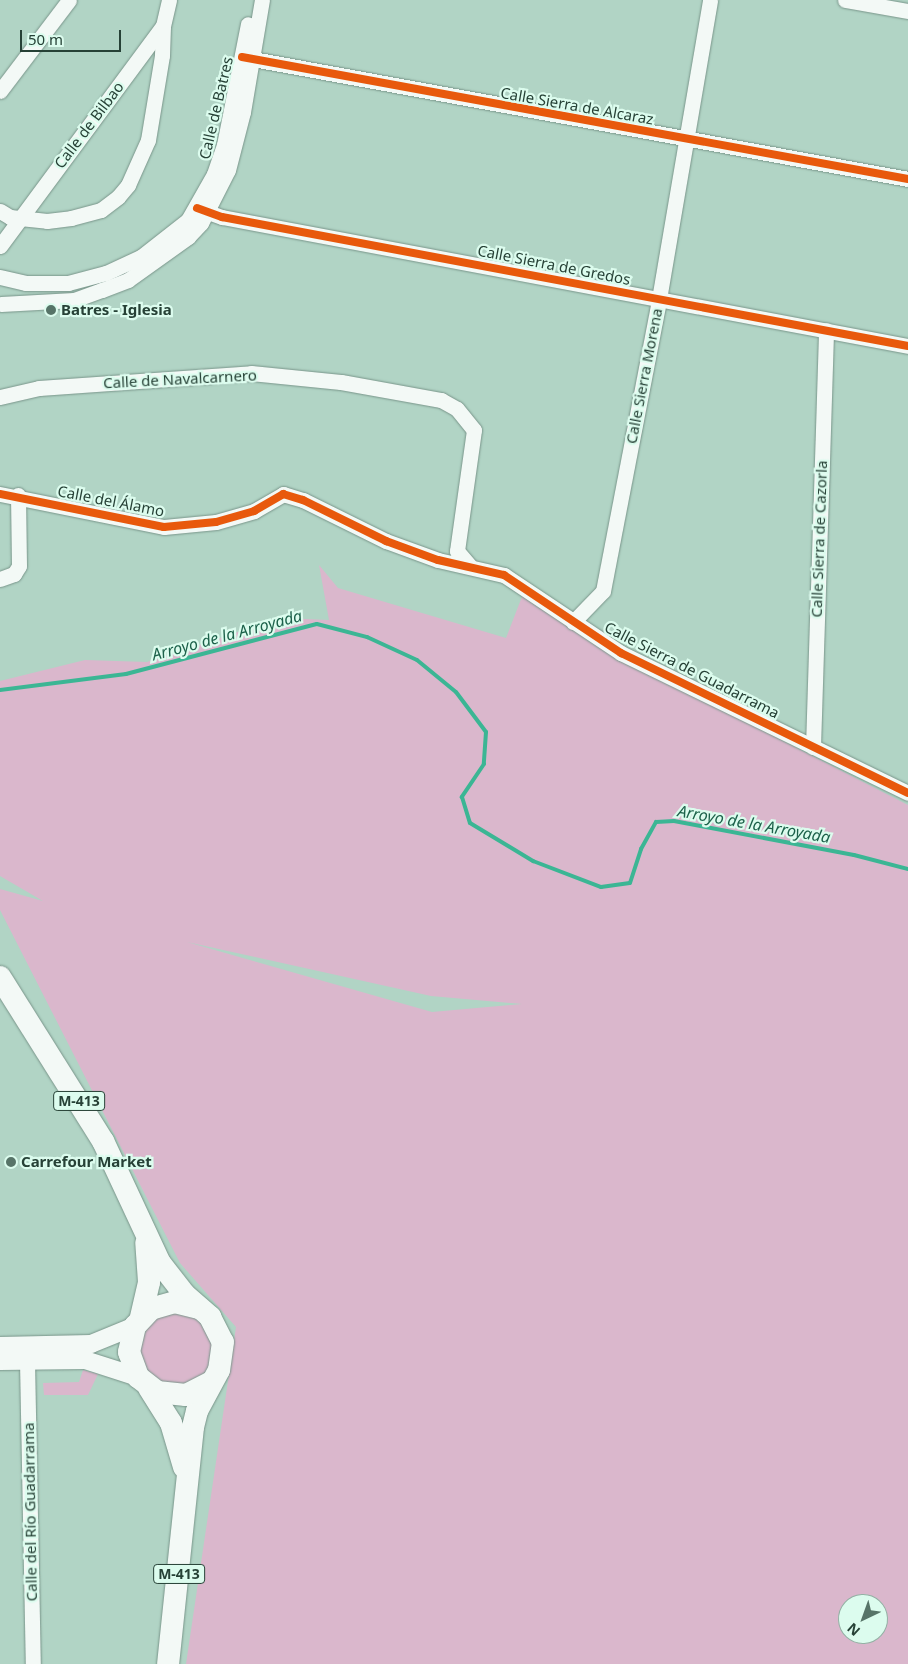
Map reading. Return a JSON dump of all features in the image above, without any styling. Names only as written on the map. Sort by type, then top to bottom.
[{"type":"main road","name":"M-413","points":[[0,977],[103,1141],[160,1263],[184,1294],[218,1328],[223,1342],[221,1363],[210,1382],[193,1427],[168,1664]]},
{"type":"main road","name":"M-413","points":[[145,1232],[149,1282],[129,1352],[143,1382],[171,1423],[187,1483]]},
{"type":"main road","points":[[138,1321],[151,1309],[175,1302],[199,1308]]},
{"type":"main road","points":[[143,1382],[166,1395],[186,1396],[210,1382]]},
{"type":"street","points":[[0,91],[69,0]]},
{"type":"street","name":"Calle de Bilbao","points":[[0,246],[163,26],[169,0]]},
{"type":"street","name":"Calle de Batres","points":[[247,58],[251,0]]},
{"type":"street","name":"Calle de Batres","points":[[0,305],[74,300],[128,280],[188,237],[202,210],[224,145],[262,0]]},
{"type":"street","name":"Calle Sierra Morena","points":[[574,622],[603,592],[659,299],[710,0]]},
{"type":"street","points":[[845,0],[908,11]]},
{"type":"street","points":[[0,211],[10,217],[55,220],[101,210],[128,185],[148,140],[162,55],[163,26]]},
{"type":"street","name":"Calle Sierra de Alcaraz","points":[[247,58],[686,140],[908,179]]},
{"type":"street","name":"Calle de Batres","points":[[0,278],[26,283],[68,283],[106,273],[147,252],[202,210]]},
{"type":"street","name":"Calle Sierra de Gredos","points":[[202,210],[231,219],[908,346]]},
{"type":"street","points":[[0,278],[4,288],[0,305]]},
{"type":"street","name":"Calle Sierra de Cazorla","points":[[812,747],[826,330]]},
{"type":"street","name":"Calle de Navalcarnero","points":[[0,397],[39,388],[251,373],[341,382],[441,400],[458,410],[474,430],[457,542]]},
{"type":"street","name":"Calle del Álamo","points":[[0,494],[18,495],[164,527],[216,522],[254,511],[283,494],[303,500],[386,541],[438,560]]},
{"type":"street","points":[[0,579],[14,574],[19,566],[18,495]]},
{"type":"street","points":[[438,560],[450,554],[457,542]]},
{"type":"street","points":[[457,542],[461,559],[471,567]]},
{"type":"street","name":"Calle Sierra de Guadarrama","points":[[438,560],[504,576],[524,586],[622,653],[908,792]]},
{"type":"street","points":[[0,1346],[92,1344],[138,1321]]},
{"type":"street","points":[[0,1361],[85,1360],[143,1382]]},
{"type":"street","name":"Calle del Río Guadarrama","points":[[27,1361],[33,1664]]},
{"type":"shaded area","points":[[319,565],[338,588],[506,638],[525,589],[590,642],[908,805],[908,1664],[186,1664],[236,1327],[180,1263],[0,910],[0,889],[43,901],[0,876],[0,681],[85,660],[147,662],[280,618],[329,620]],"holes":[[[187,942],[431,996],[522,1004],[432,1012]]]},
{"type":"shaded area","points":[[175,1310],[200,1319],[214,1340],[212,1364],[197,1383],[160,1386],[136,1356],[141,1330],[150,1319]]},
{"type":"shaded area","points":[[83,1370],[98,1374],[88,1395],[44,1395],[43,1383],[79,1382]]},
{"type":"waterway","name":"Arroyo de la Arroyada","points":[[0,690],[126,674],[317,624],[367,637],[417,660],[456,692],[486,732],[484,764],[462,797],[470,823],[533,861],[601,887],[630,883],[641,849],[656,822],[674,821],[854,855],[908,869]]},
{"type":"cycle path","points":[[242,57],[908,179]]},
{"type":"cycle path","points":[[197,208],[222,217],[908,346]]},
{"type":"cycle path","points":[[0,494],[164,527],[216,522],[254,511],[283,494],[303,500],[386,541],[438,560],[504,575],[621,653],[908,793]]},
{"type":"place","name":"Batres - Iglesia","points":[[51,310]]},
{"type":"place","name":"Carrefour Market","points":[[11,1162]]}]
